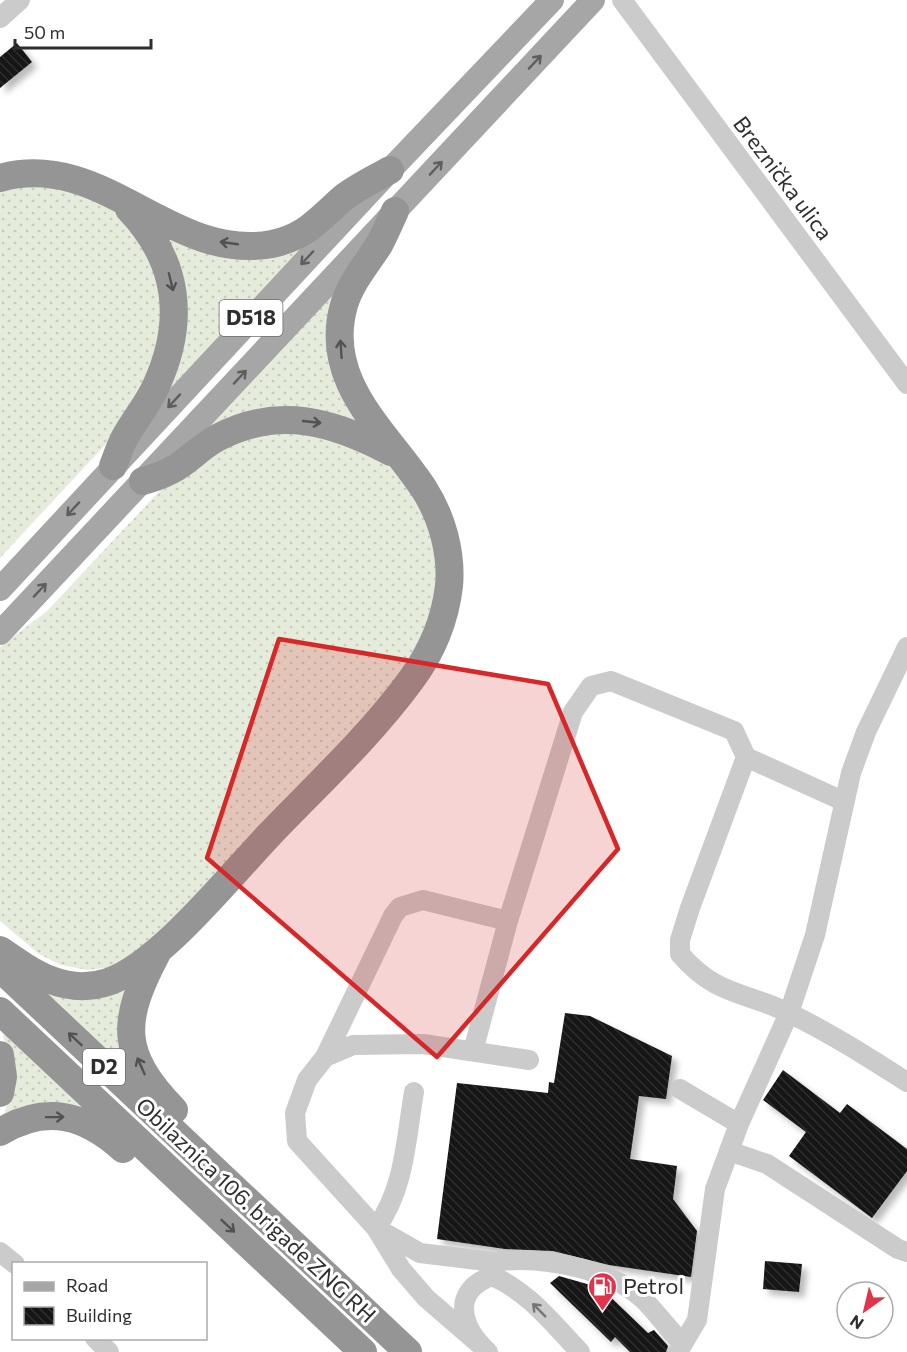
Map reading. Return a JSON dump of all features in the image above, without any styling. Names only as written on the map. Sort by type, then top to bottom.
[{"type":"highway","points":[[0,178],[26,174],[54,174],[79,179],[200,238],[227,244],[272,244],[315,226],[344,198],[390,170]]},
{"type":"highway","points":[[113,466],[124,438],[156,386],[170,352],[174,297],[160,249],[146,226],[119,198]]},
{"type":"highway","points":[[0,950],[36,976],[59,984],[84,987],[109,982],[158,952],[358,741],[410,680],[436,636],[444,612],[449,585],[444,534],[423,488],[360,405],[348,381],[341,355],[340,328],[350,287],[380,243],[395,211]]},
{"type":"highway","points":[[143,481],[177,467],[193,453],[218,437],[264,423],[288,420],[315,421],[338,427],[396,455]]},
{"type":"highway","points":[[158,952],[138,990],[132,1015],[132,1034],[138,1062],[147,1078],[191,1132],[209,1165]]},
{"type":"highway","name":"Obilaznica 106. brigade ZNG RH","points":[[0,968],[408,1352]]},
{"type":"highway","name":"Obilaznica 106. brigade ZNG RH","points":[[0,1011],[363,1352]]},
{"type":"highway","points":[[0,1055],[3,1077],[0,1093]]},
{"type":"highway","points":[[0,1132],[33,1118],[61,1115],[104,1131],[135,1160],[159,1175],[186,1186]]},
{"type":"main road","name":"D518","points":[[0,589],[390,170],[552,0]]},
{"type":"main road","name":"D518","points":[[0,633],[593,0]]},
{"type":"street","name":"Breznička ulica","points":[[622,0],[907,384]]},
{"type":"street","points":[[483,1347],[467,1326],[463,1310],[468,1293],[493,1269],[507,1260],[579,1267],[609,1279],[641,1298],[680,1348],[697,1320],[715,1189],[739,1124],[789,1013],[815,935],[843,801],[866,732],[907,647]]},
{"type":"street","points":[[473,1052],[508,921],[573,712],[591,686],[611,681],[734,731],[746,757],[843,801]]},
{"type":"street","points":[[746,757],[690,908],[680,940],[680,954],[697,974],[713,985],[789,1013],[844,1042],[907,1082]]},
{"type":"street","points":[[483,1347],[426,1298],[401,1269],[376,1228],[297,1141],[295,1113],[307,1080],[325,1057],[393,916],[400,907],[423,900],[508,921]]},
{"type":"street","points":[[325,1057],[353,1045],[423,1044],[529,1060]]},
{"type":"street","points":[[680,1089],[739,1124]]},
{"type":"street","points":[[376,1228],[389,1211],[399,1181],[414,1092]]},
{"type":"street","points":[[729,1151],[767,1164],[898,1250],[907,1252]]},
{"type":"street","points":[[376,1228],[420,1253],[493,1269],[525,1296],[580,1352]]},
{"type":"street","points":[[0,1252],[14,1262]]},
{"type":"street","points":[[97,1340],[109,1352]]},
{"type":"highlighted area","points":[[279,639],[548,684],[618,849],[437,1057],[207,858]]},
{"type":"green space","points":[[0,183],[95,191],[150,239],[169,326],[132,416],[0,558]]},
{"type":"green space","points":[[158,229],[302,249],[166,393]]},
{"type":"green space","points":[[337,289],[365,423],[204,427]]},
{"type":"green space","points":[[306,426],[389,457],[438,532],[433,623],[395,685],[156,942],[114,967],[87,970],[61,965],[39,954],[0,921],[0,647],[47,611],[170,480],[214,446]]},
{"type":"green space","points":[[129,981],[128,1073],[39,992]]},
{"type":"green space","points":[[7,1031],[96,1113],[2,1119],[11,1078],[9,1057],[3,1037]]},
{"type":"building","points":[[17,43],[32,62],[0,88],[0,57]]},
{"type":"building","points":[[565,1013],[590,1016],[672,1056],[666,1099],[639,1096],[630,1159],[677,1166],[673,1199],[697,1231],[691,1277],[609,1265],[553,1251],[505,1249],[437,1239],[457,1083],[548,1093],[549,1082],[554,1083]]},
{"type":"building","points":[[783,1070],[840,1113],[847,1104],[907,1149],[907,1171],[872,1218],[789,1156],[806,1132],[763,1100]]},
{"type":"building","points":[[765,1261],[802,1264],[799,1292],[763,1289]]},
{"type":"building","points":[[559,1276],[601,1288],[648,1333],[654,1330],[668,1346],[666,1352],[630,1352],[615,1337],[611,1342],[550,1283]]},
{"type":"place","name":"Petrol","points":[[602,1312]]}]
